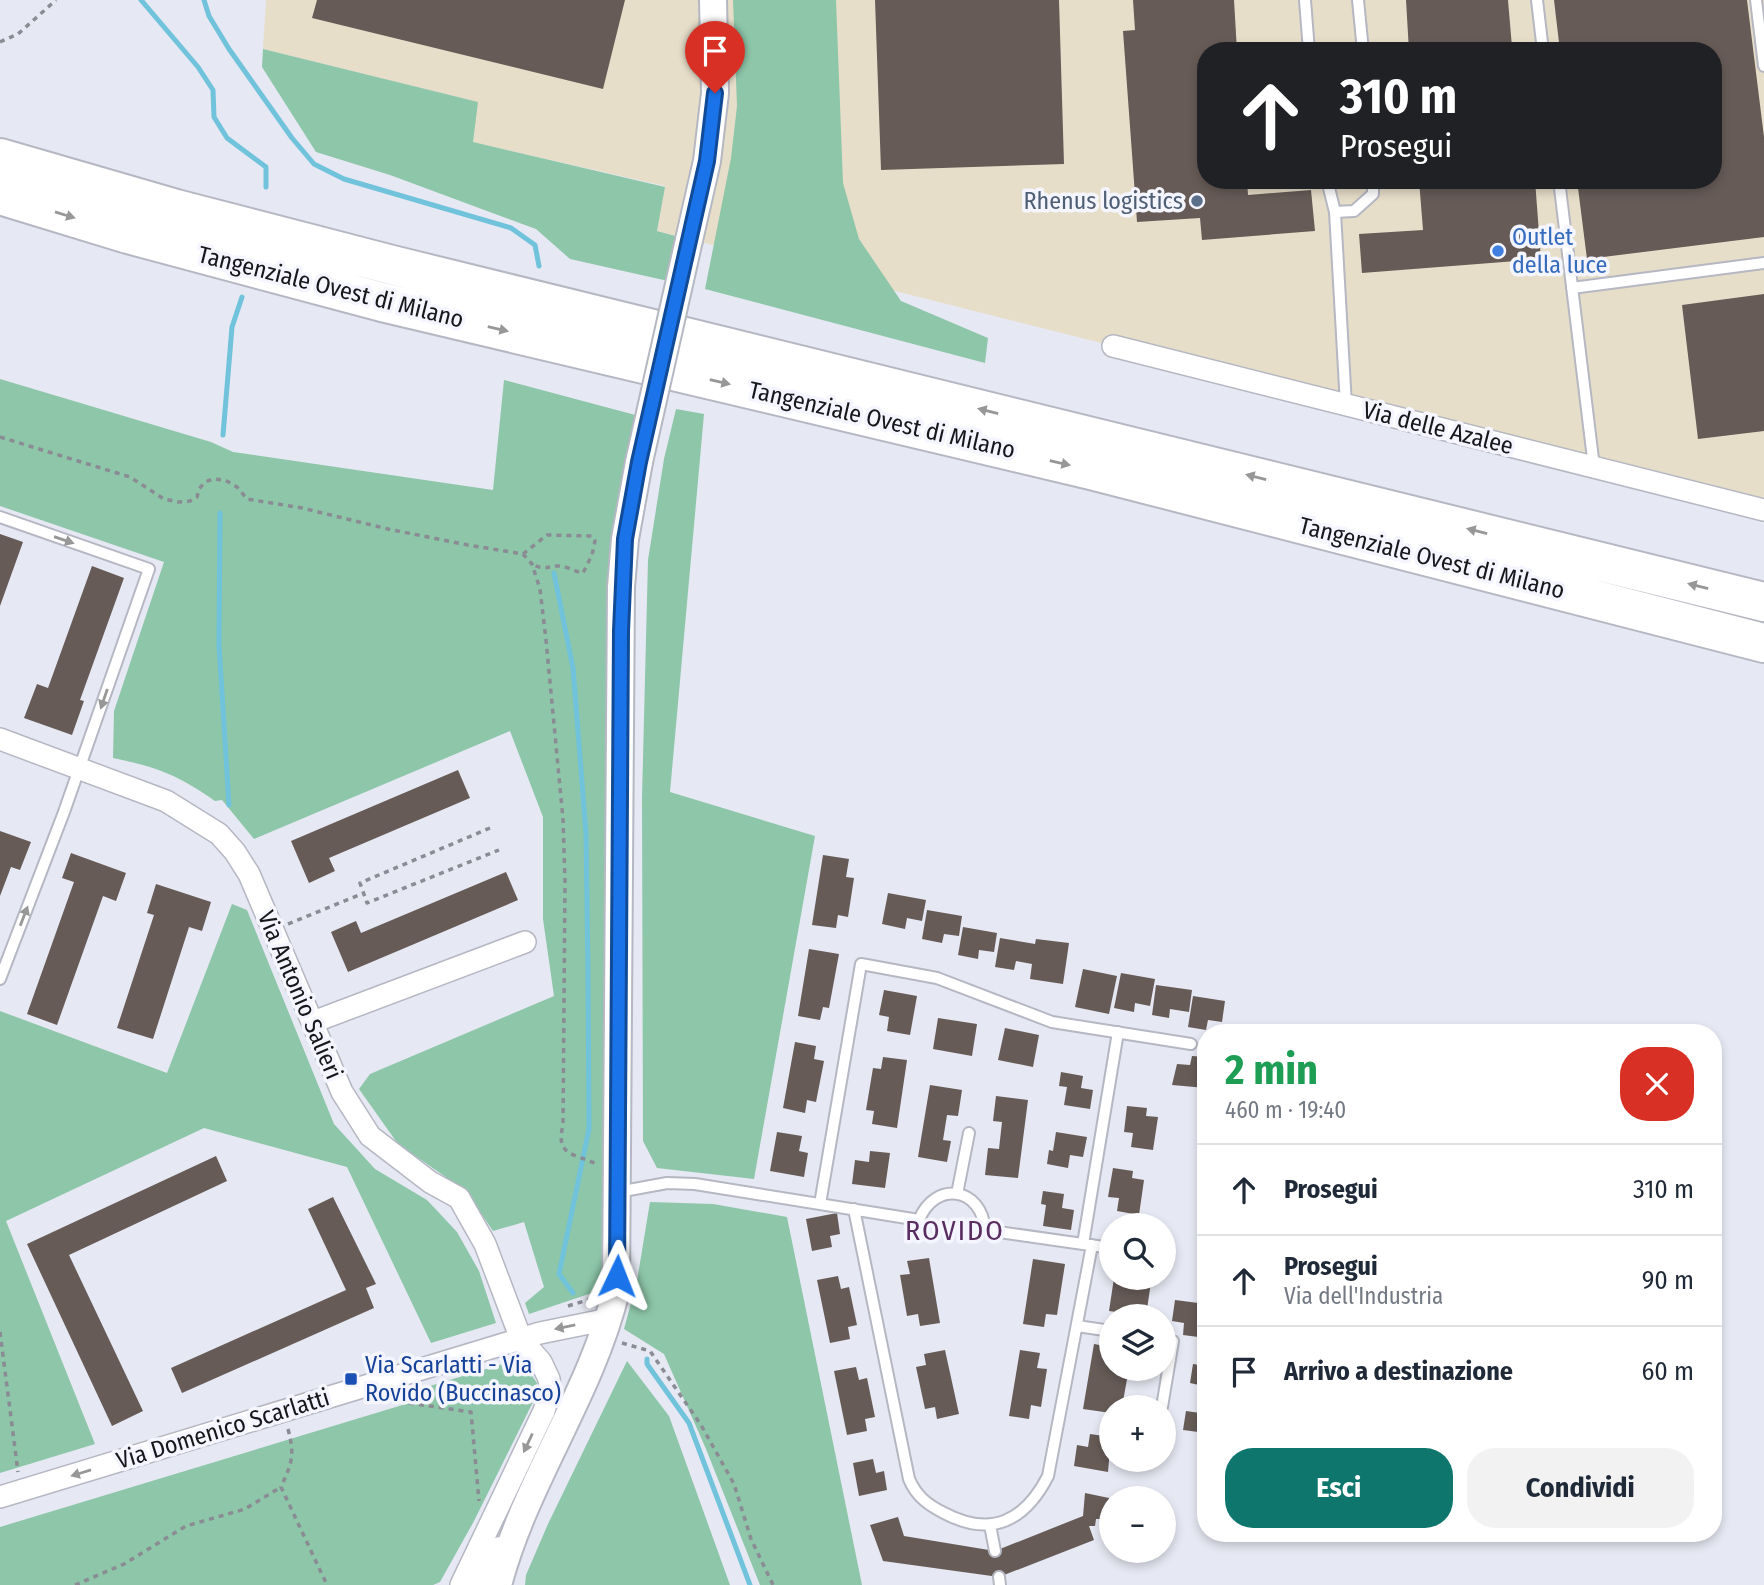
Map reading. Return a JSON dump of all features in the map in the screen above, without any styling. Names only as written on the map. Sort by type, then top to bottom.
[{"type":"highway","name":"Tangenziale Ovest di Milano","points":[[0,158],[176,209],[392,265],[1764,602]]},
{"type":"highway","name":"Tangenziale Ovest di Milano","points":[[0,195],[128,234],[382,302],[1091,470],[1764,643]]},
{"type":"street","points":[[498,1585],[516,1529],[606,1328],[616,1291],[621,587],[625,539],[639,462],[707,161],[715,93],[713,0]]},
{"type":"street","name":"Via delle Azalee","points":[[1112,346],[1764,510]]},
{"type":"street","name":"Via Antonio Salieri","points":[[0,739],[166,801],[219,834],[249,874],[342,1092],[370,1136],[430,1182],[459,1198],[485,1244],[521,1339],[545,1369],[549,1379],[548,1396],[544,1411],[461,1585]]},
{"type":"street","points":[[313,1022],[525,942]]},
{"type":"street","name":"Via Domenico Scarlatti","points":[[0,1497],[555,1329],[606,1328]]},
{"type":"street","points":[[475,1585],[516,1529]]},
{"type":"lane","points":[[1305,0],[1308,42]]},
{"type":"lane","points":[[1358,0],[1362,42]]},
{"type":"lane","points":[[1537,0],[1542,42]]},
{"type":"lane","points":[[1756,0],[1764,66]]},
{"type":"lane","points":[[1329,189],[1335,212],[1346,405]]},
{"type":"lane","points":[[1335,212],[1354,211],[1373,194],[1373,189]]},
{"type":"lane","points":[[1560,189],[1594,467]]},
{"type":"lane","points":[[1572,288],[1764,263]]},
{"type":"lane","points":[[0,517],[149,569],[79,768],[0,979]]},
{"type":"lane","points":[[820,1204],[861,964],[937,978],[1052,1022],[1191,1044]]},
{"type":"lane","points":[[854,1209],[902,1453],[913,1489],[935,1509],[967,1523],[1002,1523],[1031,1504],[1048,1476],[1077,1326],[1118,1032]]},
{"type":"lane","points":[[957,1194],[969,1133]]},
{"type":"lane","points":[[618,1192],[667,1183],[717,1187],[919,1220],[923,1210],[934,1198],[957,1194],[968,1197],[980,1208],[985,1230],[1099,1246]]},
{"type":"lane","points":[[1077,1326],[1099,1329]]},
{"type":"lane","points":[[990,1525],[995,1550]]},
{"type":"path","points":[[0,42],[18,34],[56,0]]},
{"type":"path","points":[[0,437],[130,477],[164,499],[190,501],[197,496],[205,482],[213,479],[225,480],[237,487],[247,499],[523,554],[532,564],[540,589],[560,778],[565,881],[562,1146],[574,1157],[593,1162]]},
{"type":"path","points":[[523,554],[547,535],[592,536],[595,541],[592,555],[583,573],[562,566],[545,569],[532,564]]},
{"type":"path","points":[[490,828],[360,883],[367,903],[499,850]]},
{"type":"path","points":[[273,930],[364,893]]},
{"type":"path","points":[[606,1328],[650,1351],[701,1425],[734,1484],[751,1539],[773,1585]]},
{"type":"path","points":[[0,1332],[21,1491]]},
{"type":"path","points":[[409,1403],[471,1412],[479,1508]]},
{"type":"path","points":[[75,1585],[124,1564],[186,1526],[245,1509],[281,1487],[292,1464],[294,1450],[284,1411]]},
{"type":"path","points":[[281,1487],[327,1585]]},
{"type":"shaded area","points":[[266,0],[1764,0],[1764,510],[657,231],[665,186],[472,142],[477,102],[263,49]]},
{"type":"green space","points":[[733,0],[836,0],[843,183],[859,239],[901,301],[988,338],[985,363],[705,289],[731,158],[737,106]]},
{"type":"green space","points":[[263,49],[478,102],[473,142],[665,187],[657,231],[679,237],[668,281],[570,259],[536,229],[390,175],[316,152],[262,67]]},
{"type":"green space","points":[[0,379],[211,442],[233,452],[493,490],[504,380],[639,416],[601,1290],[529,1314],[525,1303],[544,1287],[524,1222],[493,1231],[466,1191],[398,1144],[359,1089],[370,1074],[554,996],[543,919],[543,817],[510,731],[254,839],[222,800],[215,801],[167,773],[113,758],[114,711],[164,562],[0,506]]},
{"type":"green space","points":[[676,409],[704,414],[670,792],[815,836],[754,1179],[657,1168],[643,1141],[642,798],[648,560],[664,459]]},
{"type":"green space","points":[[232,904],[247,910],[334,1124],[375,1169],[427,1200],[457,1232],[479,1271],[496,1323],[431,1343],[347,1167],[204,1128],[6,1221],[95,1444],[0,1473],[0,1011],[167,1073]]},
{"type":"green space","points":[[650,1202],[713,1204],[787,1217],[862,1585],[760,1585],[706,1449],[664,1354],[624,1329],[637,1281]]},
{"type":"green space","points":[[627,1361],[669,1416],[730,1585],[525,1585],[526,1575],[548,1524]]},
{"type":"green space","points":[[506,1363],[521,1367],[534,1378],[537,1383],[534,1400],[474,1521],[440,1582],[433,1585],[0,1585],[0,1527],[409,1403],[410,1392]]},
{"type":"building","points":[[317,0],[625,0],[603,89],[312,18]]},
{"type":"building","points":[[875,0],[1059,0],[1064,164],[881,170]]},
{"type":"building","points":[[1133,0],[1234,0],[1236,42],[1197,42],[1197,189],[1248,189],[1248,195],[1311,190],[1315,231],[1202,240],[1200,218],[1137,222],[1123,31],[1135,30]]},
{"type":"building","points":[[1406,0],[1508,0],[1512,42],[1408,42]]},
{"type":"building","points":[[1554,0],[1747,0],[1764,137],[1764,237],[1587,259],[1578,189],[1722,189],[1722,42],[1559,42]]},
{"type":"building","points":[[1420,189],[1536,189],[1541,259],[1362,273],[1359,234],[1423,230]]},
{"type":"building","points":[[1764,294],[1764,431],[1698,439],[1682,305]]},
{"type":"building","points":[[0,534],[23,542],[0,606]]},
{"type":"building","points":[[92,566],[124,578],[80,700],[84,701],[72,735],[24,718],[37,684],[48,688]]},
{"type":"building","points":[[458,770],[470,798],[329,858],[335,871],[309,883],[291,841]]},
{"type":"building","points":[[0,831],[31,842],[20,870],[11,867],[0,896]]},
{"type":"building","points":[[71,853],[126,873],[116,901],[103,896],[57,1025],[27,1014],[74,882],[62,878]]},
{"type":"building","points":[[823,855],[849,859],[846,877],[854,878],[848,917],[838,915],[836,928],[812,925]]},
{"type":"building","points":[[506,872],[518,900],[348,972],[331,932],[356,921],[361,933]]},
{"type":"building","points":[[156,884],[211,902],[202,931],[189,927],[153,1039],[117,1028],[154,915],[147,913]]},
{"type":"building","points":[[888,893],[926,900],[922,921],[907,918],[905,929],[882,924]]},
{"type":"building","points":[[927,910],[962,916],[959,936],[944,934],[942,943],[922,939]]},
{"type":"building","points":[[963,927],[997,933],[994,952],[979,950],[978,959],[958,955]]},
{"type":"building","points":[[1000,938],[1035,944],[1036,939],[1069,943],[1063,984],[1030,979],[1032,964],[1016,961],[1014,970],[995,967]]},
{"type":"building","points":[[809,949],[839,954],[829,1008],[823,1007],[820,1020],[798,1016]]},
{"type":"building","points":[[1083,969],[1117,976],[1109,1014],[1075,1007]]},
{"type":"building","points":[[1121,973],[1155,979],[1150,1006],[1135,1003],[1134,1012],[1114,1008]]},
{"type":"building","points":[[1156,985],[1192,990],[1189,1012],[1170,1009],[1169,1018],[1152,1015]]},
{"type":"building","points":[[884,990],[917,996],[910,1035],[887,1031],[889,1017],[879,1015]]},
{"type":"building","points":[[1193,996],[1225,1001],[1222,1022],[1208,1020],[1207,1024],[1197,1024],[1197,1028],[1188,1027]]},
{"type":"building","points":[[938,1018],[977,1024],[972,1056],[933,1049]]},
{"type":"building","points":[[1005,1028],[1039,1035],[1033,1067],[998,1060]]},
{"type":"building","points":[[795,1042],[816,1046],[814,1059],[824,1061],[816,1102],[807,1100],[805,1113],[783,1108]]},
{"type":"building","points":[[1192,1056],[1197,1056],[1197,1087],[1172,1085],[1177,1064],[1190,1065]]},
{"type":"building","points":[[883,1057],[907,1060],[897,1128],[872,1124],[874,1111],[866,1110],[873,1068],[881,1069]]},
{"type":"building","points":[[1061,1072],[1083,1076],[1081,1088],[1093,1090],[1090,1109],[1064,1105],[1067,1087],[1059,1086]]},
{"type":"building","points":[[930,1085],[962,1090],[958,1116],[947,1115],[943,1140],[951,1141],[947,1162],[918,1157]]},
{"type":"building","points":[[996,1096],[1028,1100],[1018,1178],[985,1175],[988,1148],[999,1149],[1002,1122],[993,1121]]},
{"type":"building","points":[[1127,1106],[1147,1108],[1146,1116],[1158,1117],[1153,1150],[1131,1147],[1133,1133],[1124,1132]]},
{"type":"building","points":[[777,1132],[802,1136],[799,1151],[808,1153],[804,1177],[770,1171]]},
{"type":"building","points":[[1056,1132],[1087,1137],[1083,1157],[1070,1155],[1068,1168],[1047,1164],[1049,1150],[1053,1151]]},
{"type":"building","points":[[870,1151],[890,1153],[885,1188],[852,1184],[855,1160],[869,1162]]},
{"type":"building","points":[[216,1156],[227,1181],[69,1255],[143,1411],[112,1426],[27,1244]]},
{"type":"building","points":[[1113,1168],[1133,1171],[1132,1178],[1144,1180],[1139,1213],[1117,1211],[1119,1198],[1108,1197]]},
{"type":"building","points":[[1043,1191],[1064,1194],[1062,1208],[1074,1210],[1071,1230],[1043,1226],[1046,1205],[1041,1204]]},
{"type":"building","points":[[333,1197],[376,1284],[366,1288],[374,1308],[182,1393],[171,1368],[346,1290],[308,1209]]},
{"type":"building","points":[[837,1213],[840,1234],[830,1236],[832,1247],[812,1251],[806,1219]]},
{"type":"building","points":[[929,1258],[940,1323],[920,1326],[918,1314],[907,1316],[900,1275],[910,1274],[907,1261]]},
{"type":"building","points":[[1033,1259],[1065,1264],[1057,1315],[1046,1314],[1044,1327],[1023,1324]]},
{"type":"building","points":[[838,1276],[841,1289],[849,1287],[857,1325],[848,1327],[850,1339],[830,1343],[817,1280]]},
{"type":"building","points":[[1112,1290],[1150,1290],[1148,1304],[1110,1304]]},
{"type":"building","points":[[1175,1300],[1197,1303],[1197,1337],[1183,1335],[1184,1323],[1176,1322]]},
{"type":"building","points":[[1094,1344],[1099,1345],[1099,1381],[1127,1381],[1124,1395],[1099,1395],[1099,1411],[1083,1409]]},
{"type":"building","points":[[945,1350],[959,1414],[937,1419],[935,1407],[925,1409],[916,1367],[926,1365],[924,1354]]},
{"type":"building","points":[[1020,1350],[1040,1353],[1037,1368],[1047,1369],[1041,1407],[1031,1405],[1029,1419],[1009,1416]]},
{"type":"building","points":[[1193,1364],[1197,1365],[1197,1384],[1190,1383]]},
{"type":"building","points":[[856,1367],[859,1380],[867,1378],[875,1417],[865,1419],[867,1431],[847,1435],[834,1371]]},
{"type":"building","points":[[1186,1411],[1197,1413],[1197,1432],[1183,1430]]},
{"type":"building","points":[[1090,1434],[1099,1435],[1099,1470],[1074,1466],[1077,1445],[1088,1447]]},
{"type":"building","points":[[873,1459],[876,1473],[884,1471],[887,1490],[859,1496],[853,1463]]},
{"type":"building","points":[[1085,1493],[1099,1496],[1099,1519],[1096,1519],[1095,1526],[1089,1526],[1094,1540],[999,1577],[883,1561],[870,1525],[898,1517],[904,1536],[995,1551],[1083,1516]]},
{"type":"waterway","points":[[141,0],[198,67],[213,90],[214,117],[227,138],[266,167],[266,187]]},
{"type":"waterway","points":[[204,0],[209,16],[229,49],[292,138],[314,164],[344,179],[511,228],[535,245],[539,266]]},
{"type":"waterway","points":[[223,435],[232,327],[242,297]]},
{"type":"waterway","points":[[220,513],[219,645],[229,805]]},
{"type":"waterway","points":[[554,573],[573,668],[586,833],[589,1129],[559,1274],[573,1293]]},
{"type":"waterway","points":[[647,1359],[647,1364],[689,1423],[750,1585]]},
{"type":"place","name":"Rhenus logistics","points":[[1197,201]]},
{"type":"place","name":"Outlet della luce","points":[[1498,251]]},
{"type":"place","name":"Via Scarlatti - Via Rovido (Buccinasco)","points":[[351,1379]]},
{"type":"district","name":"ROVIDO","points":[[955,1230]]},
{"type":"route","points":[[617,1276],[621,587],[625,539],[639,462],[707,161],[715,93]]}]
